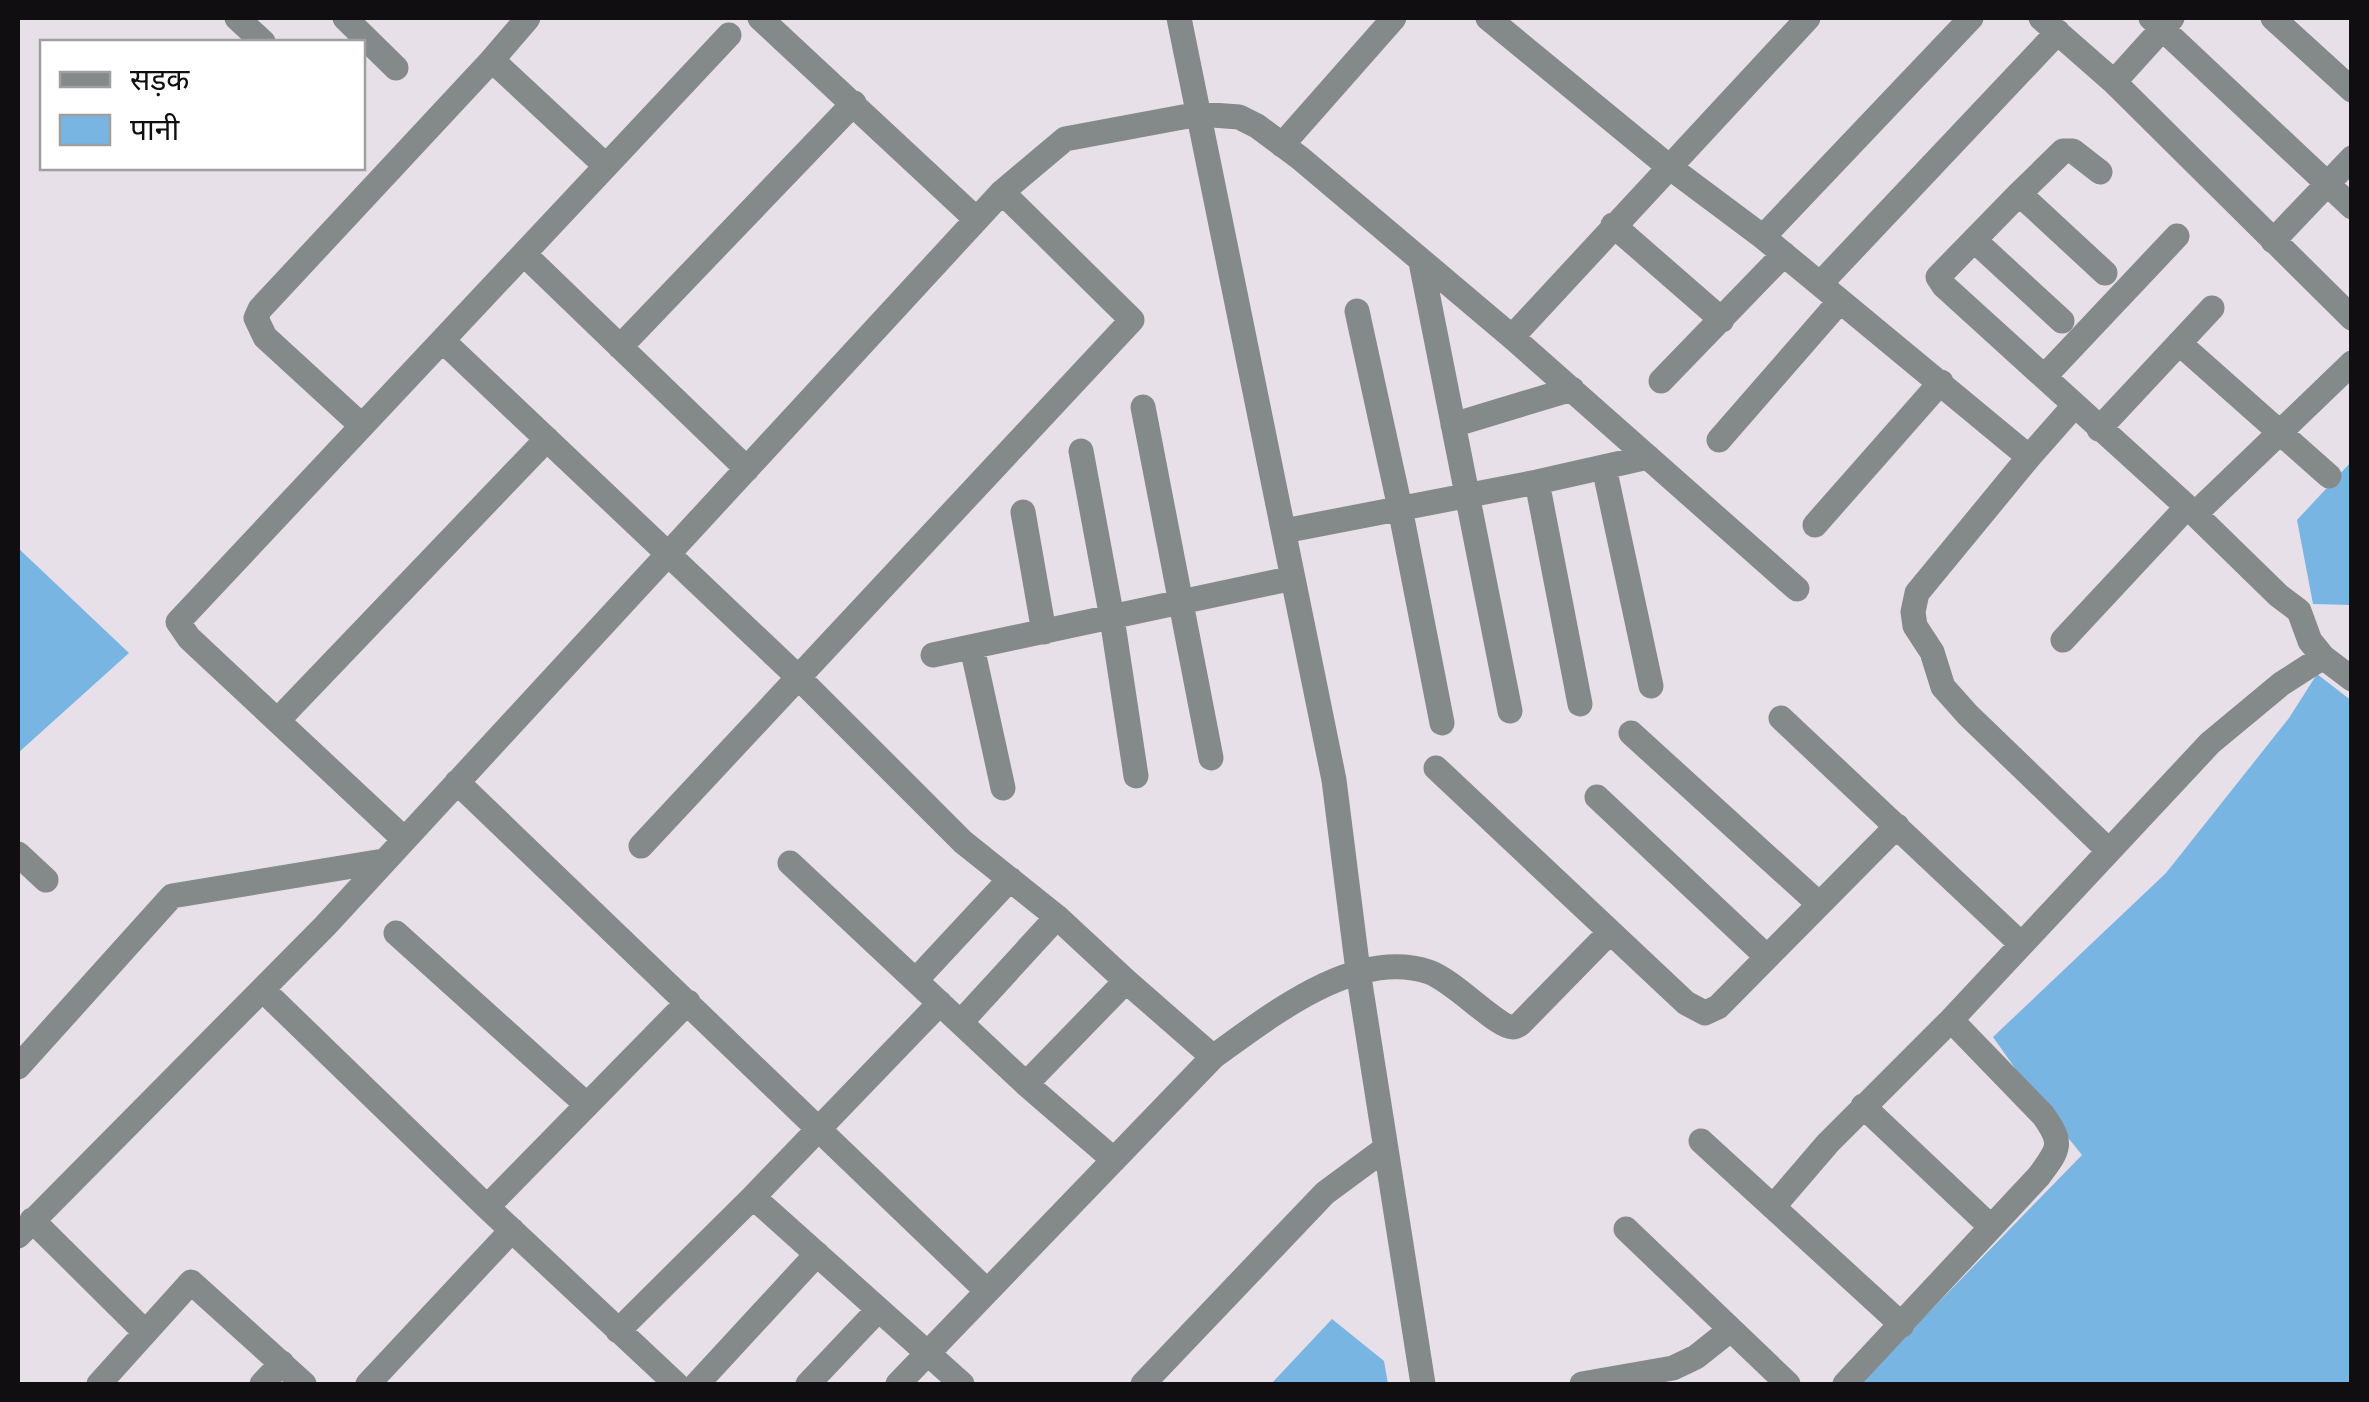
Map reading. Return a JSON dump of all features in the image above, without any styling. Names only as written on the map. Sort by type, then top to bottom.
[{"type":"street","points":[[237,18],[261,40]]},
{"type":"street","points":[[345,18],[396,68]]},
{"type":"street","points":[[362,426],[266,336],[256,318],[272,295],[528,18]]},
{"type":"street","points":[[760,18],[976,219]]},
{"type":"street","points":[[1179,18],[1334,780],[1358,971],[1423,1384]]},
{"type":"street","points":[[1282,144],[1394,18]]},
{"type":"street","points":[[1488,18],[1668,166],[1784,254],[2028,457]]},
{"type":"street","points":[[1512,337],[1808,18]]},
{"type":"street","points":[[1763,237],[1971,18]]},
{"type":"street","points":[[2273,18],[2352,90]]},
{"type":"street","points":[[2114,82],[2162,21],[2352,207]]},
{"type":"street","points":[[1720,440],[1830,292],[2050,25],[2114,82],[2352,318]]},
{"type":"street","points":[[404,839],[188,638],[178,622],[729,36]]},
{"type":"street","points":[[492,60],[606,166]]},
{"type":"street","points":[[620,346],[854,103]]},
{"type":"street","points":[[145,1332],[25,1228],[325,926],[976,219],[1002,192],[1066,140],[1199,114],[1239,117],[1257,126],[1512,337],[1797,588]]},
{"type":"street","points":[[2100,172],[2073,150],[2063,150],[1938,276],[1939,280],[2299,611],[2317,649],[2352,679]]},
{"type":"street","points":[[2273,241],[2352,158]]},
{"type":"street","points":[[641,846],[1132,320],[1002,192]]},
{"type":"street","points":[[2018,196],[2105,273]]},
{"type":"street","points":[[1614,225],[1722,320]]},
{"type":"street","points":[[2044,377],[2178,236]]},
{"type":"street","points":[[1974,240],[2062,321]]},
{"type":"street","points":[[524,254],[747,468]]},
{"type":"street","points":[[1661,381],[1784,254]]},
{"type":"street","points":[[1421,262],[1510,711]]},
{"type":"street","points":[[2098,429],[2212,308]]},
{"type":"street","points":[[1356,311],[1442,723]]},
{"type":"street","points":[[443,341],[799,678],[963,842],[1057,917],[1213,1058]]},
{"type":"street","points":[[2179,343],[2328,476]]},
{"type":"street","points":[[2063,640],[2191,511],[2352,363]]},
{"type":"street","points":[[1815,526],[1940,382]]},
{"type":"street","points":[[1454,425],[1572,389]]},
{"type":"street","points":[[2074,406],[1917,593],[1913,612],[1944,687],[2108,850]]},
{"type":"street","points":[[1143,407],[1211,758]]},
{"type":"street","points":[[278,720],[547,439]]},
{"type":"street","points":[[1081,452],[1136,776]]},
{"type":"street","points":[[1284,531],[1648,457]]},
{"type":"street","points":[[1604,467],[1651,686]]},
{"type":"street","points":[[1537,482],[1580,704]]},
{"type":"street","points":[[1023,512],[1044,632]]},
{"type":"street","points":[[934,655],[1293,578]]},
{"type":"street","points":[[972,647],[1003,788]]},
{"type":"street","points":[[1773,1207],[1828,1143],[1951,1020],[2210,743],[2317,649]]},
{"type":"street","points":[[1781,718],[2022,944]]},
{"type":"street","points":[[1631,733],[1820,904]]},
{"type":"street","points":[[1436,768],[1686,1003],[1705,1014],[1718,1007],[1897,826]]},
{"type":"street","points":[[457,782],[986,1290]]},
{"type":"street","points":[[1597,797],[1766,956]]},
{"type":"street","points":[[18,854],[46,880]]},
{"type":"street","points":[[790,863],[1026,1084],[1114,1160]]},
{"type":"street","points":[[18,1067],[172,896],[376,869]]},
{"type":"street","points":[[916,980],[1010,879]]},
{"type":"street","points":[[961,1022],[1057,917]]},
{"type":"street","points":[[898,1384],[1213,1058],[1271,1016],[1358,971],[1402,968],[1430,972],[1458,988],[1502,1024],[1513,1027],[1610,932]]},
{"type":"street","points":[[396,933],[586,1105]]},
{"type":"street","points":[[1026,1084],[1126,981]]},
{"type":"street","points":[[263,990],[676,1384]]},
{"type":"street","points":[[487,1206],[688,1002]]},
{"type":"street","points":[[618,1331],[940,1002]]},
{"type":"street","points":[[1845,1384],[2038,1176],[2053,1157],[2058,1140],[2043,1115],[1951,1020]]},
{"type":"street","points":[[1863,1106],[1990,1226]]},
{"type":"street","points":[[1701,1141],[1902,1324]]},
{"type":"street","points":[[1143,1384],[1325,1193],[1386,1148]]},
{"type":"street","points":[[753,1197],[962,1384]]},
{"type":"street","points":[[1626,1229],[1788,1384]]},
{"type":"street","points":[[368,1384],[512,1230]]},
{"type":"street","points":[[697,1384],[817,1254]]},
{"type":"street","points":[[99,1384],[191,1282],[304,1384]]},
{"type":"street","points":[[808,1384],[878,1310]]},
{"type":"street","points":[[1582,1384],[1674,1368],[1696,1357],[1730,1330]]},
{"type":"street","points":[[262,1384],[282,1364]]},
{"type":"water","points":[[2351,462],[2351,605],[2313,604],[2297,520]]},
{"type":"water","points":[[18,548],[129,653],[18,753]]},
{"type":"water","points":[[2317,674],[2352,701],[2351,1384],[1859,1384],[2082,1155],[1993,1037],[2166,873],[2289,718]]},
{"type":"water","points":[[1332,1319],[1384,1361],[1388,1384],[1271,1384]]}]
